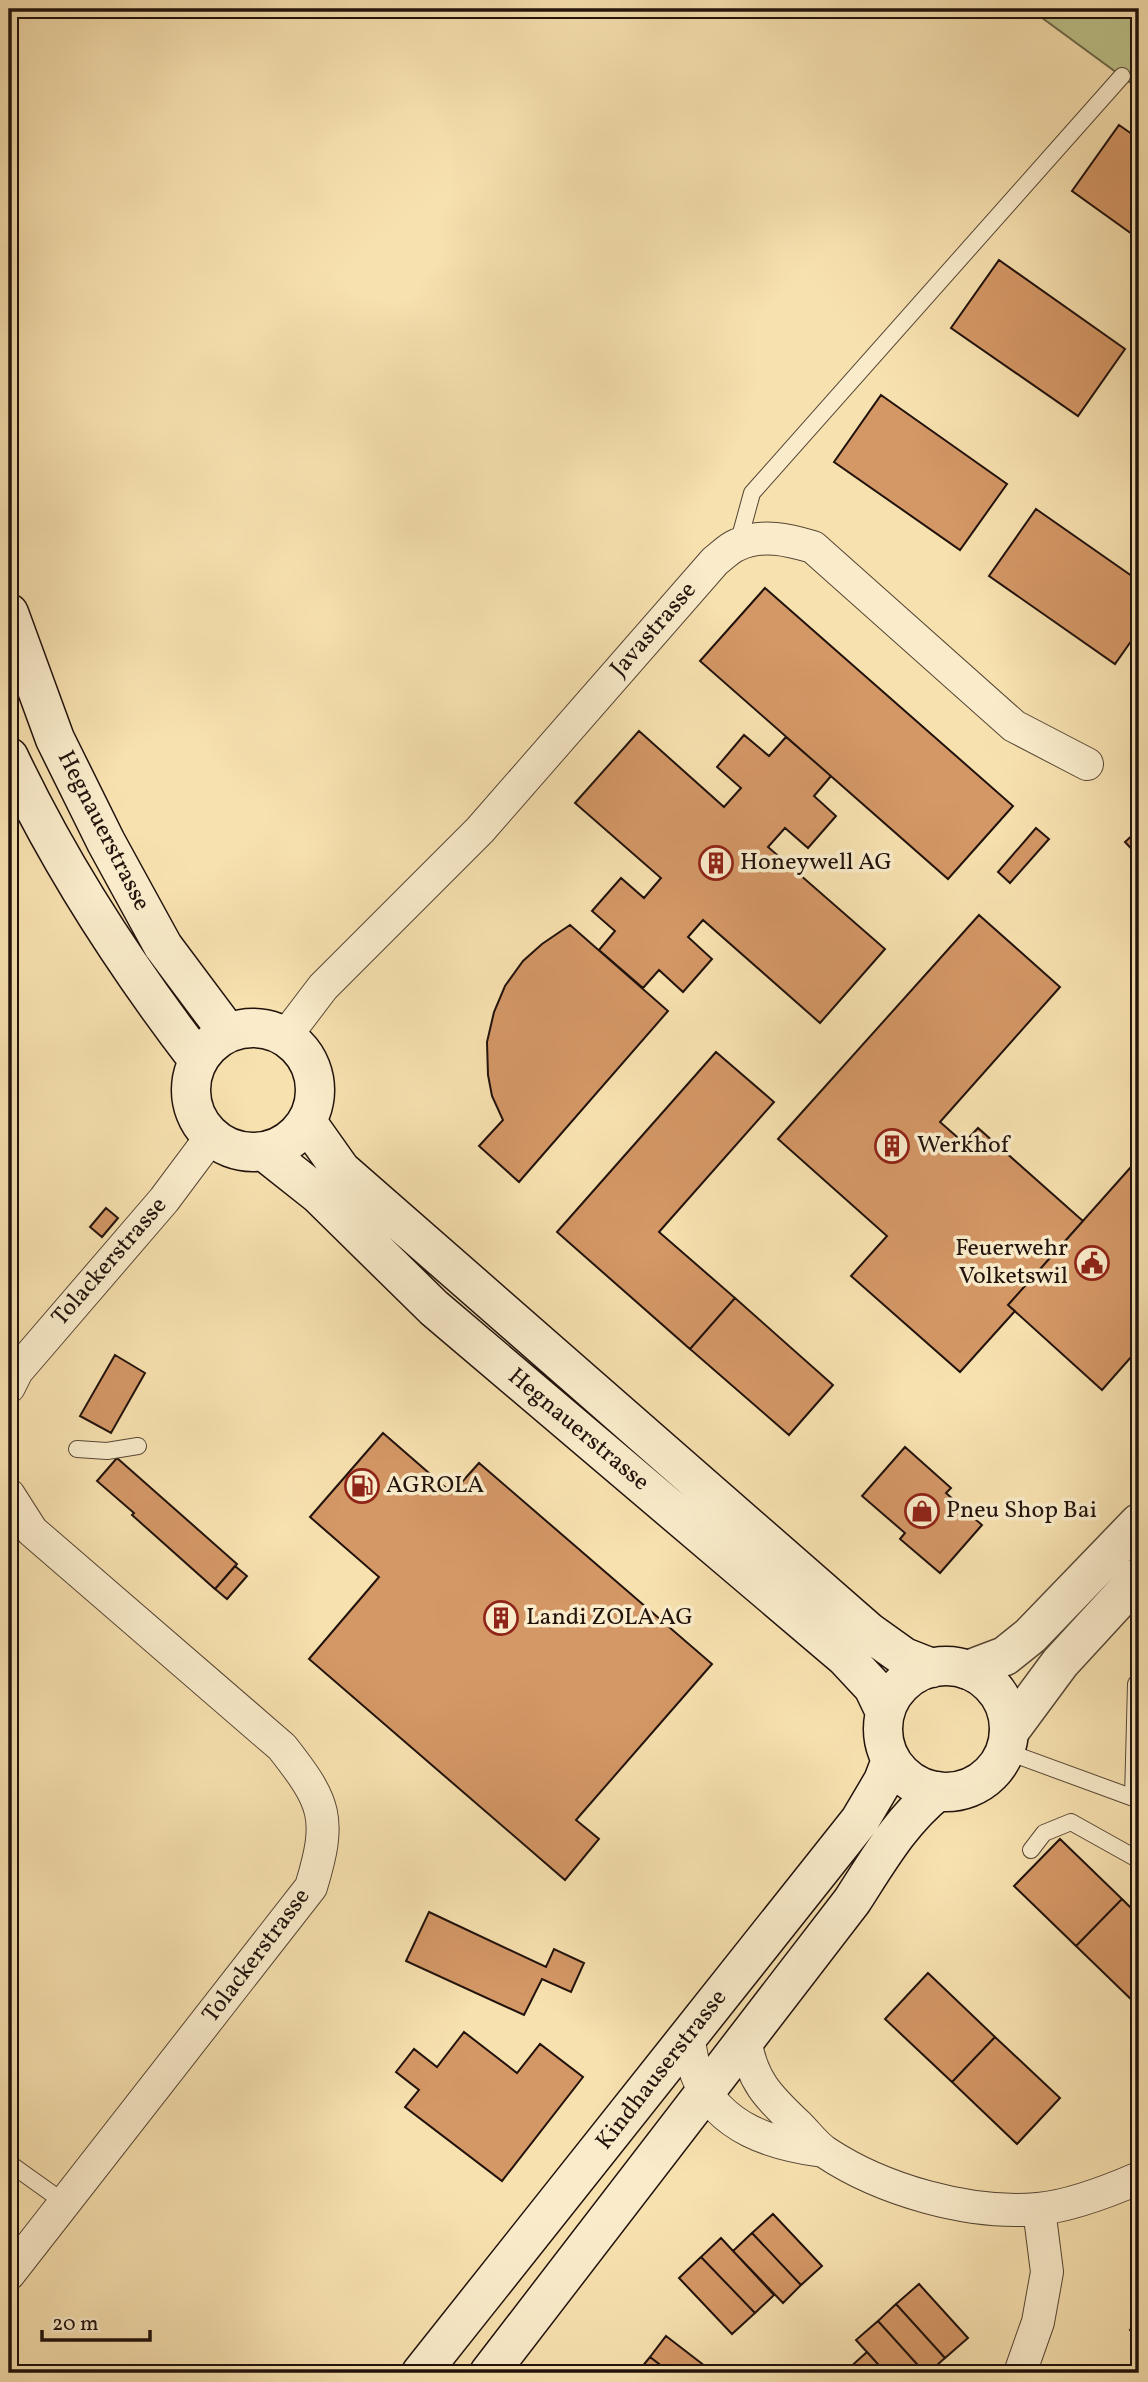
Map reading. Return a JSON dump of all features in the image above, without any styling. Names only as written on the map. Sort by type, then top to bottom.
[{"type":"main road","name":"Hegnauerstrasse","points":[[9,613],[55,739],[106,842],[163,946],[228,1033]]},
{"type":"main road","name":"Hegnauerstrasse","points":[[9,757],[67,868],[131,968],[198,1060]]},
{"type":"main road","points":[[247,1028],[267,1030],[285,1037],[300,1050],[310,1066],[315,1084],[314,1104],[307,1122],[281,1146],[265,1152],[245,1152],[227,1147],[211,1137],[200,1124],[193,1109],[190,1092],[192,1075],[206,1049],[228,1033],[247,1028]]},
{"type":"main road","name":"Hegnauerstrasse","points":[[307,1122],[341,1170],[869,1632],[904,1657],[950,1669]]},
{"type":"main road","name":"Hegnauerstrasse","points":[[265,1152],[318,1194],[434,1308],[845,1657],[873,1688],[885,1712]]},
{"type":"main road","points":[[1139,1523],[1030,1636],[1004,1656],[950,1669],[916,1673],[902,1683],[885,1712],[883,1728],[885,1745],[900,1772],[912,1782],[939,1791],[955,1791],[986,1778],[997,1765],[1007,1741],[1060,1664],[1139,1577]]},
{"type":"main road","points":[[950,1669],[985,1680],[998,1694],[1006,1712],[1007,1741]]},
{"type":"main road","name":"Kindhauserstrasse","points":[[421,2373],[860,1820],[883,1781],[891,1760]]},
{"type":"main road","name":"Kindhauserstrasse","points":[[488,2373],[852,1901],[893,1838],[919,1806],[939,1791]]},
{"type":"street","name":"Javastrasse","points":[[285,1037],[323,987],[480,830],[715,561],[738,544],[763,538],[789,540],[813,547],[1014,726],[1087,764]]},
{"type":"street","name":"Tolackerstrasse","points":[[9,1387],[17,1371],[164,1200],[211,1137]]},
{"type":"street","name":"Tolackerstrasse","points":[[9,1495],[33,1531],[282,1747],[309,1784],[324,1821],[320,1856],[311,1887],[9,2274]]},
{"type":"street","points":[[688,2036],[697,2077],[704,2090],[732,2121],[757,2136],[823,2151]]},
{"type":"street","points":[[745,2038],[757,2082],[823,2151],[854,2169],[926,2196],[980,2208],[1039,2209],[1103,2193],[1139,2178]]},
{"type":"street","points":[[1022,2372],[1038,2322],[1046,2272],[1039,2209]]},
{"type":"lane","points":[[738,544],[752,493],[1122,76]]},
{"type":"lane","points":[[77,1449],[107,1451],[138,1446]]},
{"type":"lane","points":[[1007,1741],[1136,1799],[1136,1685],[1139,1681]]},
{"type":"lane","points":[[1031,1850],[1045,1833],[1071,1822],[1139,1860]]},
{"type":"lane","points":[[9,2163],[65,2203]]},
{"type":"green space","points":[[1030,9],[1139,9],[1139,89]]},
{"type":"building","points":[[1119,125],[1139,139],[1139,239],[1072,191]]},
{"type":"building","points":[[999,260],[1125,349],[1078,416],[951,328]]},
{"type":"building","points":[[881,395],[1007,484],[960,550],[834,462]]},
{"type":"building","points":[[1036,509],[1139,581],[1139,630],[1115,664],[989,576]]},
{"type":"building","points":[[765,588],[1013,806],[948,879],[700,661]]},
{"type":"building","name":"Honeywell AG","points":[[639,731],[724,807],[741,788],[717,767],[744,735],[769,756],[786,737],[831,776],[814,796],[836,816],[808,848],[785,828],[768,847],[885,949],[820,1023],[703,920],[688,937],[712,959],[683,992],[659,970],[643,988],[599,950],[615,931],[592,911],[621,878],[644,898],[661,878],[575,803]]},
{"type":"building","points":[[1036,828],[1049,839],[1010,883],[998,872]]},
{"type":"building","points":[[1139,829],[1139,857],[1125,842]]},
{"type":"building","name":"Werkhof","points":[[979,915],[1060,987],[940,1122],[964,1143],[978,1128],[1083,1221],[1008,1305],[1015,1311],[960,1372],[851,1276],[887,1236],[778,1139]]},
{"type":"building","points":[[570,925],[668,1011],[519,1182],[479,1146],[503,1120],[492,1096],[487,1042],[494,1012],[505,986],[523,961]]},
{"type":"building","points":[[716,1052],[774,1102],[659,1232],[735,1298],[690,1349],[557,1232]]},
{"type":"building","name":"Feuerwehr Volketswil","points":[[1139,1158],[1139,1348],[1102,1390],[1008,1305]]},
{"type":"building","points":[[106,1208],[118,1218],[102,1237],[90,1227]]},
{"type":"building","points":[[735,1298],[833,1385],[789,1435],[690,1349]]},
{"type":"building","points":[[115,1355],[145,1373],[111,1433],[80,1416]]},
{"type":"building","name":"Landi ZOLA AG","points":[[383,1433],[452,1493],[479,1463],[712,1664],[576,1820],[599,1839],[565,1880],[309,1659],[379,1577],[310,1517]]},
{"type":"building","name":"Pneu Shop Bai","points":[[905,1447],[951,1488],[946,1493],[982,1525],[940,1573],[900,1539],[905,1533],[862,1496]]},
{"type":"building","points":[[117,1458],[237,1564],[215,1589],[97,1481]]},
{"type":"building","points":[[235,1566],[247,1576],[227,1599],[215,1589]]},
{"type":"building","points":[[1060,1839],[1122,1899],[1076,1946],[1014,1886]]},
{"type":"building","points":[[1122,1899],[1139,1916],[1137,2005],[1076,1946]]},
{"type":"building","points":[[429,1912],[546,1967],[554,1949],[584,1963],[571,1992],[542,1979],[524,2015],[406,1961]]},
{"type":"building","points":[[928,1973],[995,2037],[952,2082],[885,2019]]},
{"type":"building","points":[[464,2032],[517,2073],[540,2044],[583,2077],[502,2181],[405,2107],[419,2090],[396,2072],[414,2049],[437,2067]]},
{"type":"building","points":[[995,2037],[1060,2098],[1017,2144],[952,2082]]},
{"type":"building","points":[[773,2214],[822,2266],[801,2285],[752,2233]]},
{"type":"building","points":[[752,2233],[801,2285],[783,2303],[733,2251]]},
{"type":"building","points":[[721,2238],[774,2295],[755,2313],[701,2257]]},
{"type":"building","points":[[701,2257],[755,2313],[732,2334],[679,2278]]},
{"type":"building","points":[[919,2284],[968,2338],[945,2358],[896,2304]]},
{"type":"building","points":[[896,2304],[945,2358],[928,2373],[925,2373],[878,2321]]},
{"type":"building","points":[[1139,2320],[1139,2338],[1130,2330]]},
{"type":"building","points":[[878,2321],[925,2373],[886,2373],[856,2340]]},
{"type":"building","points":[[666,2336],[714,2373],[671,2373],[650,2357]]},
{"type":"building","points":[[867,2352],[886,2373],[850,2373],[847,2370]]},
{"type":"building","points":[[650,2357],[671,2373],[637,2373]]},
{"type":"place","name":"Honeywell AG","points":[[716,863]]},
{"type":"place","name":"Werkhof","points":[[892,1146]]},
{"type":"place","name":"Feuerwehr Volketswil","points":[[1092,1263]]},
{"type":"place","name":"AGROLA","points":[[362,1486]]},
{"type":"place","name":"Pneu Shop Bai","points":[[922,1511]]},
{"type":"place","name":"Landi ZOLA AG","points":[[501,1618]]}]
